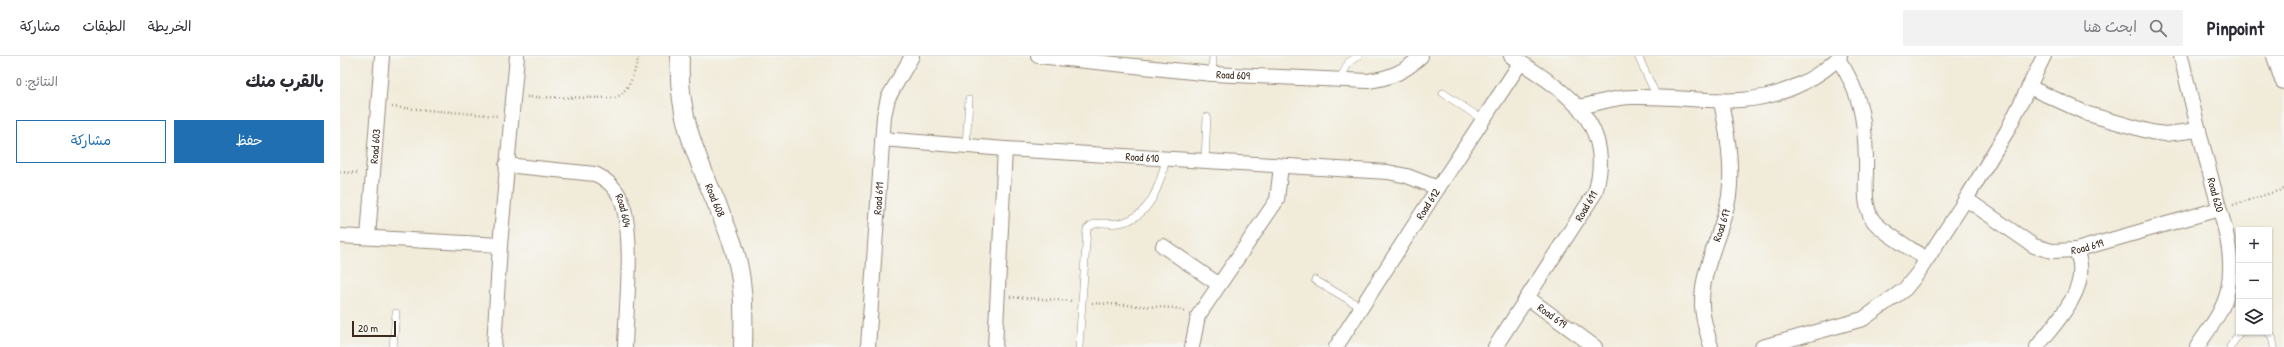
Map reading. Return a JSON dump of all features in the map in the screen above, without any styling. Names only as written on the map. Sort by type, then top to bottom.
[{"type":"street","name":"Road 603","points":[[368,237],[382,56]]},
{"type":"street","points":[[494,347],[506,165],[517,56]]},
{"type":"street","name":"Road 608","points":[[680,56],[682,109],[702,170],[732,242],[739,268],[744,308],[743,347]]},
{"type":"street","name":"Road 611","points":[[868,347],[882,139],[888,98],[912,56]]},
{"type":"street","name":"Road 609","points":[[1038,56],[1212,74],[1368,81],[1389,78],[1408,68],[1421,56]]},
{"type":"street","points":[[1762,347],[1863,319],[1905,289],[1966,199],[2007,131],[2044,56]]},
{"type":"street","name":"Road 620","points":[[2181,56],[2219,209],[2229,240],[2232,263],[2228,291],[2216,318],[2196,347]]},
{"type":"street","points":[[2276,56],[2284,80]]},
{"type":"street","points":[[1578,107],[1631,97],[1721,102],[1754,100],[1786,92],[1816,76],[1839,57],[1851,78],[1859,98],[1866,158],[1868,209],[1873,219],[1926,259]]},
{"type":"street","name":"Road 611","points":[[1495,347],[1595,193],[1601,175],[1601,153],[1592,128],[1578,107],[1563,90],[1516,59]]},
{"type":"street","name":"Road 612","points":[[1336,347],[1483,120],[1516,59]]},
{"type":"street","points":[[2029,87],[2088,114],[2151,132],[2165,134],[2199,130]]},
{"type":"street","name":"Road 617","points":[[1711,347],[1702,306],[1704,279],[1722,227],[1729,195],[1730,163],[1721,102]]},
{"type":"street","name":"Road 610","points":[[882,139],[1005,149],[1388,172],[1407,176],[1438,188]]},
{"type":"street","points":[[995,347],[1005,149]]},
{"type":"street","name":"Road 604","points":[[506,165],[584,172],[606,180],[615,190],[623,204],[628,237],[625,347]]},
{"type":"street","points":[[1192,347],[1198,316],[1218,284],[1277,200],[1281,166]]},
{"type":"street","name":"Road 619","points":[[1966,199],[2034,246],[2052,251],[2076,250],[2219,209]]},
{"type":"street","points":[[340,236],[500,245]]},
{"type":"street","points":[[1162,246],[1218,284]]},
{"type":"street","points":[[2037,347],[2071,299],[2079,280],[2080,265],[2076,250]]},
{"type":"street","name":"Road 619","points":[[1528,298],[1595,347]]},
{"type":"lane","points":[[1212,74],[1213,56]]},
{"type":"lane","points":[[1340,79],[1349,62],[1358,56]]},
{"type":"lane","points":[[1638,56],[1657,98]]},
{"type":"lane","points":[[1443,93],[1483,120]]},
{"type":"lane","points":[[966,146],[969,100]]},
{"type":"lane","points":[[1205,161],[1207,117]]},
{"type":"lane","points":[[1079,347],[1087,229],[1095,223],[1119,223],[1131,219],[1142,212],[1160,186],[1166,159]]},
{"type":"lane","points":[[1315,280],[1362,307]]},
{"type":"lane","points":[[394,347],[396,313]]},
{"type":"lane","points":[[2230,347],[2238,335]]},
{"type":"lane","points":[[2271,335],[2274,347]]},
{"type":"path","points":[[513,97],[615,98],[624,94],[630,83],[639,56]]},
{"type":"path","points":[[378,106],[511,117]]},
{"type":"path","points":[[340,172],[373,174]]},
{"type":"path","points":[[2219,209],[2284,189]]},
{"type":"path","points":[[998,296],[1175,308],[1198,316]]}]
